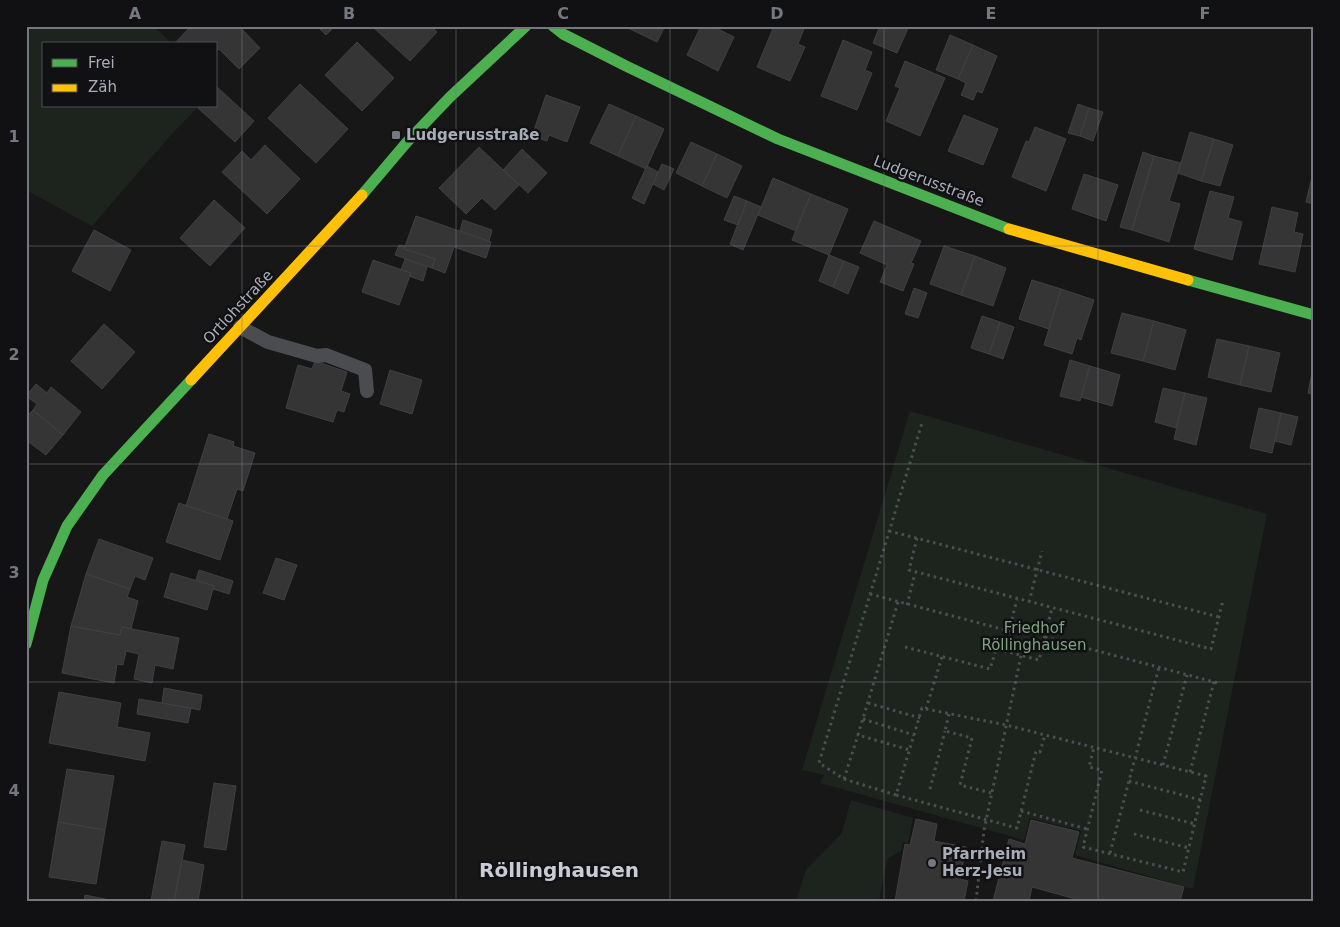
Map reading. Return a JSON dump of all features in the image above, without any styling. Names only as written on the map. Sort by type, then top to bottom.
[{"type":"street","name":"Ortlohstraße","points":[[26,644],[43,580],[66,526],[103,475],[340,220],[407,142],[526,26]]},
{"type":"street","name":"Ludgerusstraße","points":[[553,26],[563,34],[626,66],[778,139],[1015,231],[1314,315]]},
{"type":"lane","points":[[240,327],[268,342],[318,356],[326,355],[365,370],[367,391]]},
{"type":"path","points":[[922,423],[819,763],[844,779],[896,796],[1017,828],[1036,751],[1040,752],[1044,735]]},
{"type":"path","points":[[889,531],[1219,617]]},
{"type":"path","points":[[917,538],[908,570],[1211,649],[1223,600]]},
{"type":"path","points":[[1029,602],[1042,551]]},
{"type":"path","points":[[907,605],[916,572]]},
{"type":"path","points":[[870,594],[1009,631]]},
{"type":"path","points":[[1004,651],[1017,599]]},
{"type":"path","points":[[844,779],[898,602]]},
{"type":"path","points":[[905,647],[990,669],[996,649],[1039,660],[1052,608]]},
{"type":"path","points":[[1045,637],[1216,682],[1190,772]]},
{"type":"path","points":[[976,901],[986,820],[1021,656]]},
{"type":"path","points":[[926,708],[942,657]]},
{"type":"path","points":[[1110,853],[1159,667]]},
{"type":"path","points":[[1164,765],[1186,675]]},
{"type":"path","points":[[868,703],[920,718]]},
{"type":"path","points":[[896,796],[922,708],[1006,725],[1206,776],[1183,872],[1083,847],[1102,770],[1089,767],[1094,748]]},
{"type":"path","points":[[930,789],[949,714]]},
{"type":"path","points":[[863,718],[914,735]]},
{"type":"path","points":[[945,732],[972,738],[960,785],[991,793]]},
{"type":"path","points":[[858,734],[910,750]]},
{"type":"path","points":[[1129,781],[1201,800]]},
{"type":"path","points":[[1140,810],[1195,824]]},
{"type":"path","points":[[1021,812],[1087,829]]},
{"type":"path","points":[[1134,834],[1189,848]]},
{"type":"green space","points":[[26,26],[154,26],[170,42],[42,42],[42,108],[197,108],[170,136],[92,226],[26,190]]},
{"type":"green space","name":"Friedhof Röllinghausen","points":[[910,411],[1267,514],[1193,889],[1075,855],[1081,831],[1030,818],[1024,840],[820,783],[824,775],[802,770]]},
{"type":"green space","points":[[851,800],[913,818],[908,843],[903,842],[901,851],[887,859],[879,901],[796,901],[806,870],[842,833]]},
{"type":"building","points":[[191,26],[239,26],[260,48],[239,69],[218,50],[218,42],[176,42]]},
{"type":"building","points":[[317,26],[335,26],[326,35]]},
{"type":"building","points":[[377,26],[431,26],[437,32],[410,61],[375,29]]},
{"type":"building","points":[[629,26],[665,26],[657,42],[628,28]]},
{"type":"building","points":[[701,26],[712,26],[734,37],[718,71],[687,55]]},
{"type":"building","points":[[774,26],[805,26],[798,44],[805,47],[790,81],[757,67]]},
{"type":"building","points":[[880,26],[909,26],[897,53],[873,43]]},
{"type":"building","points":[[950,35],[973,45],[958,79],[936,70]]},
{"type":"building","points":[[843,40],[872,52],[865,70],[872,73],[857,110],[821,96]]},
{"type":"building","points":[[357,42],[394,78],[362,111],[325,75]]},
{"type":"building","points":[[973,45],[997,56],[982,93],[977,91],[973,100],[961,95],[966,83],[958,79]]},
{"type":"building","points":[[905,61],[945,78],[920,136],[886,121],[900,88],[895,86]]},
{"type":"building","points":[[300,84],[348,129],[316,163],[268,118]]},
{"type":"building","points":[[218,88],[254,121],[235,142],[198,108],[218,108]]},
{"type":"building","points":[[546,95],[580,107],[567,142],[549,135],[547,141],[532,136]]},
{"type":"building","points":[[609,104],[636,116],[618,156],[590,143]]},
{"type":"building","points":[[1078,104],[1089,108],[1080,136],[1068,133]]},
{"type":"building","points":[[1089,108],[1103,112],[1093,141],[1080,136]]},
{"type":"building","points":[[964,115],[998,129],[983,165],[948,151]]},
{"type":"building","points":[[636,116],[664,129],[646,169],[618,156]]},
{"type":"building","points":[[1035,127],[1066,139],[1046,191],[1012,177],[1026,141],[1029,142]]},
{"type":"building","points":[[1190,132],[1214,139],[1201,181],[1178,173]]},
{"type":"building","points":[[1214,139],[1233,145],[1220,186],[1201,181]]},
{"type":"building","points":[[691,142],[717,154],[702,186],[676,173]]},
{"type":"building","points":[[265,145],[300,179],[267,214],[222,172],[242,151],[251,160]]},
{"type":"building","points":[[479,147],[519,185],[495,210],[482,198],[466,214],[439,188]]},
{"type":"building","points":[[522,149],[547,173],[528,193],[503,170]]},
{"type":"building","points":[[1143,152],[1154,156],[1132,230],[1120,227]]},
{"type":"building","points":[[717,154],[742,166],[727,198],[702,186]]},
{"type":"building","points":[[1154,156],[1181,163],[1169,201],[1180,204],[1169,242],[1132,230]]},
{"type":"building","points":[[662,164],[674,169],[664,190],[653,184]]},
{"type":"building","points":[[647,166],[658,172],[644,204],[632,198]]},
{"type":"building","points":[[1314,173],[1314,204],[1306,202]]},
{"type":"building","points":[[1084,174],[1118,185],[1106,221],[1072,209]]},
{"type":"building","points":[[773,178],[811,194],[796,231],[758,215]]},
{"type":"building","points":[[1210,191],[1234,197],[1228,218],[1242,222],[1232,260],[1194,249]]},
{"type":"building","points":[[811,194],[848,209],[829,255],[792,240]]},
{"type":"building","points":[[734,196],[747,201],[738,225],[724,220]]},
{"type":"building","points":[[214,200],[245,228],[210,266],[180,238]]},
{"type":"building","points":[[747,201],[761,207],[743,250],[730,244]]},
{"type":"building","points":[[1272,207],[1298,213],[1294,232],[1303,234],[1295,272],[1259,264]]},
{"type":"building","points":[[416,216],[491,242],[486,258],[454,247],[445,273],[432,268],[435,259],[404,249]]},
{"type":"building","points":[[463,220],[492,230],[489,241],[460,231]]},
{"type":"building","points":[[874,221],[921,241],[911,263],[914,264],[903,291],[880,282],[887,265],[860,253]]},
{"type":"building","points":[[94,230],[131,250],[110,291],[72,271]]},
{"type":"building","points":[[399,245],[405,246],[404,249],[435,259],[432,268],[395,255]]},
{"type":"building","points":[[944,246],[975,256],[961,295],[930,284]]},
{"type":"building","points":[[829,255],[844,261],[833,287],[819,281]]},
{"type":"building","points":[[975,256],[1006,268],[993,306],[961,295]]},
{"type":"building","points":[[405,259],[427,267],[423,281],[409,276],[411,273],[401,270]]},
{"type":"building","points":[[373,260],[411,273],[399,305],[362,292]]},
{"type":"building","points":[[844,261],[859,267],[848,294],[833,287]]},
{"type":"building","points":[[1032,280],[1061,289],[1049,329],[1019,319]]},
{"type":"building","points":[[914,288],[927,293],[918,318],[905,314]]},
{"type":"building","points":[[1061,289],[1094,300],[1081,340],[1077,338],[1072,354],[1044,345]]},
{"type":"building","points":[[1122,313],[1154,321],[1143,361],[1111,353]]},
{"type":"building","points":[[982,316],[1000,322],[989,354],[971,348]]},
{"type":"building","points":[[1154,321],[1186,330],[1175,370],[1143,361]]},
{"type":"building","points":[[1000,322],[1014,327],[1003,359],[989,354]]},
{"type":"building","points":[[104,324],[135,352],[102,389],[71,361]]},
{"type":"building","points":[[1217,339],[1249,346],[1240,385],[1208,377]]},
{"type":"building","points":[[1249,346],[1280,353],[1271,392],[1240,385]]},
{"type":"building","points":[[1070,360],[1090,366],[1080,401],[1060,396]]},
{"type":"building","points":[[315,361],[347,372],[341,391],[350,394],[344,412],[337,410],[333,422],[286,408],[298,365],[312,369]]},
{"type":"building","points":[[1314,362],[1314,394],[1308,393]]},
{"type":"building","points":[[1090,366],[1120,375],[1112,406],[1081,397]]},
{"type":"building","points":[[390,370],[422,380],[412,414],[380,404]]},
{"type":"building","points":[[36,384],[47,393],[51,387],[81,412],[63,435],[33,410],[37,404],[26,396]]},
{"type":"building","points":[[1163,388],[1185,393],[1176,428],[1155,422]]},
{"type":"building","points":[[1185,393],[1207,398],[1196,445],[1174,439]]},
{"type":"building","points":[[1259,408],[1281,413],[1272,453],[1250,448]]},
{"type":"building","points":[[33,410],[63,435],[46,455],[26,440],[26,417]]},
{"type":"building","points":[[1281,413],[1298,417],[1291,445],[1275,441]]},
{"type":"building","points":[[209,434],[234,442],[233,446],[255,453],[243,491],[237,489],[227,519],[186,506]]},
{"type":"building","points":[[179,503],[233,521],[220,560],[166,542]]},
{"type":"building","points":[[99,539],[153,558],[145,580],[135,576],[130,589],[86,574]]},
{"type":"building","points":[[276,558],[297,565],[284,600],[263,593]]},
{"type":"building","points":[[199,570],[233,581],[229,594],[213,589],[214,586],[196,580]]},
{"type":"building","points":[[171,573],[214,586],[207,610],[164,597]]},
{"type":"building","points":[[86,574],[130,589],[127,597],[138,601],[131,629],[122,627],[120,635],[71,626]]},
{"type":"building","points":[[71,626],[120,635],[122,627],[179,638],[173,669],[155,665],[152,683],[134,679],[139,654],[126,651],[123,665],[117,664],[114,683],[62,673]]},
{"type":"building","points":[[164,688],[202,695],[200,710],[162,703]]},
{"type":"building","points":[[59,692],[121,703],[117,727],[150,733],[145,761],[49,743]]},
{"type":"building","points":[[139,699],[191,708],[188,723],[137,714]]},
{"type":"building","points":[[67,769],[114,776],[105,830],[58,822]]},
{"type":"building","points":[[214,783],[236,786],[226,850],[204,847]]},
{"type":"building","name":"Pfarrheim Herz-Jesu","points":[[916,819],[937,824],[934,841],[966,847],[960,879],[968,881],[964,901],[895,901],[905,844],[910,845]]},
{"type":"building","points":[[1031,820],[1079,832],[1072,858],[1184,887],[1180,901],[1083,901],[1032,887],[1029,901],[993,901],[1009,839],[1025,844]]},
{"type":"building","points":[[58,822],[105,830],[96,884],[49,877]]},
{"type":"building","points":[[162,841],[185,845],[174,901],[151,901]]},
{"type":"building","points":[[182,860],[204,865],[198,901],[174,901]]},
{"type":"building","points":[[85,895],[115,901],[84,901]]},
{"type":"traffic: fast","points":[[362,195],[407,142],[450,97],[526,26]]},
{"type":"traffic: fast","points":[[553,26],[563,34],[626,66],[778,139],[1009,229]]},
{"type":"traffic: fast","points":[[1188,280],[1314,315]]},
{"type":"traffic: fast","points":[[26,644],[43,580],[67,526],[103,475],[191,380]]},
{"type":"traffic: slow","points":[[191,380],[362,195]]},
{"type":"traffic: slow","points":[[1009,229],[1188,280]]},
{"type":"place","name":"Ludgerusstraße","points":[[396,135]]},
{"type":"place","name":"Pfarrheim Herz-Jesu","points":[[932,863]]},
{"type":"district","name":"Röllinghausen","points":[[559,870]]}]
